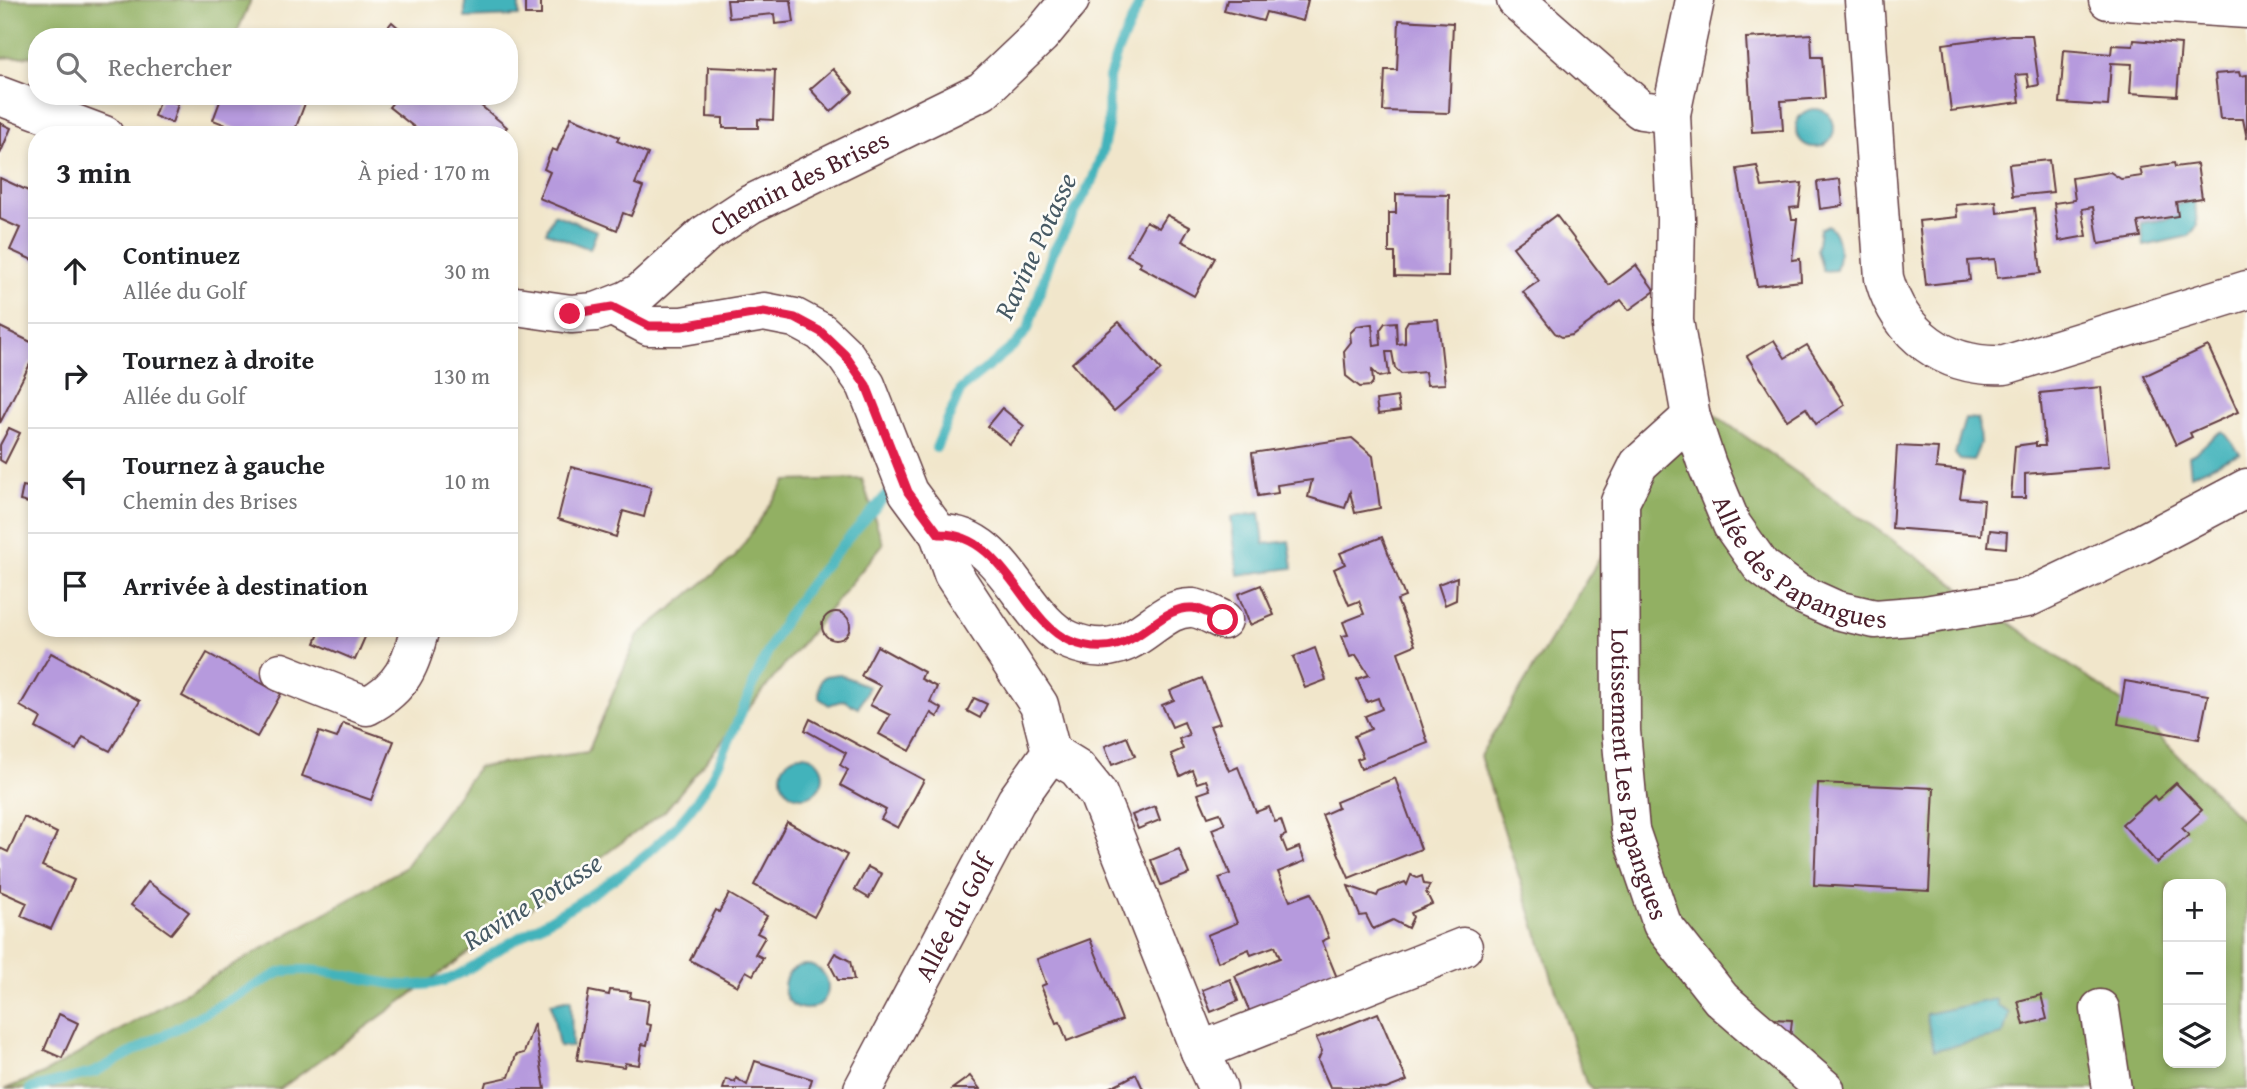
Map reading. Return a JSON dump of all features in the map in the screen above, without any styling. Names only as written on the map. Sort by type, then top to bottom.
[{"type":"street","name":"Chemin des Brises","points":[[518,306],[570,314],[612,307],[641,292],[704,235],[751,204],[982,91],[1041,35],[1070,0]]},
{"type":"street","points":[[1516,0],[1641,110],[1671,114],[1695,0]]},
{"type":"street","points":[[1864,0],[1884,278],[1891,302],[1905,324],[1926,346],[1954,359],[1981,367],[2005,365],[2247,290]]},
{"type":"street","points":[[2108,0],[2247,9]]},
{"type":"street","points":[[0,96],[80,126]]},
{"type":"street","name":"Allée des Papangues","points":[[1671,114],[1676,219],[1674,321],[1692,417],[1707,465],[1732,525],[1760,566],[1806,596],[1836,610],[1875,619],[1925,615],[2027,598],[2139,545],[2247,488]]},
{"type":"street","points":[[612,307],[649,326],[682,326],[764,312],[795,318],[821,332],[845,355],[866,385],[908,492],[939,534],[953,574],[1039,705],[1051,752],[1077,768],[1098,794],[1200,1051],[1218,1089]]},
{"type":"street","name":"Lotissement Les Papangues","points":[[1692,417],[1639,464],[1620,502],[1621,731],[1630,830],[1662,924],[1721,999],[1825,1089]]},
{"type":"street","points":[[939,534],[951,533],[967,540],[1005,569],[1050,629],[1070,641],[1100,648],[1133,640],[1174,611],[1193,608],[1223,620]]},
{"type":"street","points":[[281,672],[368,706],[386,696],[410,667],[417,637]]},
{"type":"street","name":"Allée du Golf","points":[[863,1089],[1016,801],[1051,752]]},
{"type":"street","points":[[1200,1051],[1463,947]]},
{"type":"street","points":[[2100,1009],[2112,1089]]},
{"type":"green space","points":[[0,0],[251,0],[239,28],[28,28],[28,56],[0,58]]},
{"type":"green space","points":[[1695,401],[2136,712],[2247,826],[2247,1089],[1593,1089],[1586,1083],[1480,756]]},
{"type":"green space","points":[[862,479],[883,544],[665,811],[280,1089],[5,1089],[43,1074],[404,868],[478,767],[588,752],[638,635],[735,557],[786,481]]},
{"type":"water","points":[[465,0],[519,0],[519,16],[465,18]]},
{"type":"water","points":[[1815,109],[1829,114],[1834,128],[1829,142],[1815,147],[1801,142],[1796,128],[1801,114]]},
{"type":"water","points":[[2195,201],[2197,226],[2189,236],[2144,246],[2141,223],[2168,219],[2171,217],[2169,205]]},
{"type":"water","points":[[554,214],[597,231],[590,249],[546,232]]},
{"type":"water","points":[[1828,225],[1837,239],[1839,258],[1836,270],[1823,271],[1817,250],[1820,229]]},
{"type":"water","points":[[1965,418],[1978,419],[1980,444],[1973,461],[1960,460],[1955,454]]},
{"type":"water","points":[[2223,431],[2240,453],[2191,475],[2189,456]]},
{"type":"water","points":[[1260,513],[1264,544],[1289,541],[1293,568],[1238,575],[1231,517]]},
{"type":"water","points":[[839,674],[869,687],[858,708],[844,700],[829,705],[819,698],[820,681],[825,676]]},
{"type":"water","points":[[802,755],[817,761],[823,776],[817,791],[802,797],[787,791],[781,776],[787,761]]},
{"type":"water","points":[[806,965],[815,966],[822,971],[827,978],[827,996],[822,1003],[815,1008],[806,1009],[797,1008],[790,1003],[785,996],[784,987],[785,978],[790,971],[797,966]]},
{"type":"water","points":[[571,999],[572,1047],[559,1046],[551,1003]]},
{"type":"water","points":[[1996,999],[1998,1006],[2009,1013],[2003,1035],[1934,1050],[1926,1014]]},
{"type":"building","points":[[525,0],[541,0],[541,15],[525,15]]},
{"type":"building","points":[[727,0],[791,0],[794,22],[775,24],[774,14],[729,18]]},
{"type":"building","points":[[1227,0],[1308,0],[1303,21],[1266,12],[1263,21],[1224,11]]},
{"type":"building","points":[[1399,20],[1453,23],[1449,113],[1383,111],[1385,70],[1397,70]]},
{"type":"building","points":[[392,22],[399,28],[387,28]]},
{"type":"building","points":[[1811,34],[1812,57],[1822,57],[1825,98],[1781,101],[1783,130],[1752,132],[1746,38]]},
{"type":"building","points":[[2011,35],[2032,35],[2039,85],[2029,87],[2027,74],[2016,75],[2020,102],[1951,111],[1943,44]]},
{"type":"building","points":[[2134,40],[2181,44],[2177,96],[2130,93],[2132,64],[2111,63],[2108,106],[2060,103],[2064,50],[2111,54],[2112,45],[2133,46]]},
{"type":"building","points":[[708,67],[775,70],[773,120],[758,119],[758,128],[723,128],[723,118],[707,117]]},
{"type":"building","points":[[833,69],[853,92],[831,112],[810,89]]},
{"type":"building","points":[[2239,72],[2240,76],[2247,75],[2247,139],[2243,119],[2220,119],[2215,74]]},
{"type":"building","points":[[158,105],[178,105],[172,123],[154,116]]},
{"type":"building","points":[[219,105],[304,105],[296,126],[229,126],[213,120]]},
{"type":"building","points":[[480,105],[506,126],[413,126],[389,107]]},
{"type":"building","points":[[571,117],[619,137],[617,141],[648,154],[635,184],[643,187],[631,216],[623,213],[617,230],[539,198],[550,172],[544,169],[552,149],[557,151]]},
{"type":"building","points":[[0,123],[11,128],[0,154]]},
{"type":"building","points":[[2049,160],[2053,192],[2013,196],[2009,164]]},
{"type":"building","points":[[2174,163],[2175,167],[2197,164],[2202,198],[2176,202],[2178,216],[2138,222],[2141,237],[2099,244],[2093,207],[2082,209],[2087,236],[2059,241],[2054,203],[2075,200],[2072,178],[2110,172],[2121,179],[2142,176],[2140,168]]},
{"type":"building","points":[[1757,166],[1762,187],[1802,183],[1799,207],[1790,208],[1792,219],[1797,219],[1792,260],[1800,259],[1801,281],[1757,286],[1737,169]]},
{"type":"building","points":[[0,178],[28,191],[28,258],[10,250],[20,228],[0,219]]},
{"type":"building","points":[[1840,179],[1843,206],[1820,209],[1817,182]]},
{"type":"building","points":[[1396,194],[1449,195],[1448,277],[1395,276],[1395,253],[1389,253],[1389,213],[1396,213]]},
{"type":"building","points":[[1996,201],[1997,213],[2034,208],[2041,273],[1997,278],[1995,259],[1968,261],[1970,280],[1926,285],[1919,221],[1957,217],[1956,205]]},
{"type":"building","points":[[1167,215],[1190,227],[1182,241],[1215,258],[1194,296],[1139,266],[1141,262],[1127,255],[1146,221],[1159,228]]},
{"type":"building","points":[[1556,215],[1609,285],[1636,265],[1655,291],[1629,310],[1621,300],[1572,335],[1562,337],[1555,333],[1523,292],[1539,281],[1513,247]]},
{"type":"building","points":[[1438,319],[1445,384],[1427,385],[1425,372],[1401,374],[1395,368],[1392,352],[1386,352],[1389,375],[1379,377],[1372,370],[1373,382],[1370,386],[1360,387],[1346,376],[1344,351],[1351,342],[1350,333],[1357,326],[1372,324],[1374,346],[1381,345],[1380,330],[1385,323],[1396,322],[1397,344],[1405,343],[1405,326],[1408,321]]},
{"type":"building","points":[[1119,322],[1161,370],[1114,411],[1072,363]]},
{"type":"building","points":[[0,327],[28,341],[28,368],[0,423]]},
{"type":"building","points":[[1774,340],[1785,358],[1807,345],[1845,405],[1816,424],[1806,408],[1787,420],[1747,356]]},
{"type":"building","points":[[2208,346],[2238,412],[2190,433],[2192,437],[2176,445],[2144,376]]},
{"type":"building","points":[[2101,387],[2109,467],[2025,474],[2025,498],[2011,498],[2015,446],[2036,443],[2036,446],[2045,446],[2040,393]]},
{"type":"building","points":[[1397,397],[1400,411],[1378,414],[1376,400]]},
{"type":"building","points":[[1002,408],[1024,426],[1010,444],[987,426]]},
{"type":"building","points":[[9,428],[20,433],[5,463],[0,460],[0,445]]},
{"type":"building","points":[[1352,438],[1373,456],[1380,508],[1355,513],[1350,492],[1345,508],[1308,497],[1312,480],[1277,485],[1278,493],[1258,496],[1252,453]]},
{"type":"building","points":[[1897,446],[1938,448],[1936,468],[1964,471],[1960,498],[1984,500],[1981,535],[1892,528]]},
{"type":"building","points":[[571,467],[651,487],[644,517],[623,511],[616,537],[558,519]]},
{"type":"building","points":[[23,486],[28,487],[28,503],[20,501]]},
{"type":"building","points":[[1990,530],[2007,532],[2006,548],[1988,546]]},
{"type":"building","points":[[1382,537],[1405,597],[1397,600],[1415,645],[1398,652],[1428,743],[1361,769],[1357,759],[1363,757],[1354,736],[1371,729],[1365,716],[1382,709],[1378,698],[1367,702],[1357,679],[1369,675],[1356,655],[1350,657],[1342,636],[1348,635],[1343,622],[1364,614],[1359,601],[1349,605],[1334,569],[1345,564],[1340,553]]},
{"type":"building","points":[[1457,577],[1456,600],[1445,605],[1438,584]]},
{"type":"building","points":[[1261,585],[1274,615],[1250,625],[1238,594]]},
{"type":"building","points":[[836,612],[846,616],[850,626],[846,636],[836,640],[826,636],[822,626],[826,616]]},
{"type":"building","points":[[318,637],[365,637],[355,660],[315,643]]},
{"type":"building","points":[[877,646],[924,672],[921,679],[937,687],[930,702],[942,709],[937,717],[931,713],[910,751],[879,734],[890,715],[870,705],[881,686],[861,676]]},
{"type":"building","points":[[1315,648],[1326,680],[1305,688],[1293,657]]},
{"type":"building","points":[[51,653],[140,701],[110,751],[83,737],[76,750],[36,728],[41,718],[20,706]]},
{"type":"building","points":[[207,653],[281,694],[257,737],[182,696]]},
{"type":"building","points":[[1202,678],[1220,723],[1210,726],[1229,771],[1238,767],[1256,812],[1269,807],[1275,822],[1281,820],[1286,835],[1281,837],[1287,852],[1299,847],[1305,861],[1278,872],[1290,901],[1311,893],[1329,938],[1322,941],[1340,985],[1253,1020],[1235,976],[1280,958],[1275,946],[1251,955],[1249,949],[1218,962],[1207,935],[1237,923],[1219,878],[1230,874],[1212,829],[1225,824],[1220,813],[1208,817],[1198,794],[1210,790],[1206,780],[1197,783],[1192,770],[1180,776],[1171,754],[1183,749],[1179,739],[1189,735],[1184,722],[1172,727],[1162,705],[1174,700],[1170,691]]},
{"type":"building","points":[[2125,681],[2208,695],[2199,739],[2118,724]]},
{"type":"building","points":[[974,698],[987,704],[980,718],[967,711]]},
{"type":"building","points":[[810,719],[924,780],[898,828],[881,819],[886,810],[840,785],[848,770],[840,765],[846,753],[805,730]]},
{"type":"building","points":[[343,723],[394,741],[371,800],[302,776],[319,732],[337,738]]},
{"type":"building","points":[[1127,737],[1135,756],[1112,765],[1105,746]]},
{"type":"building","points":[[1395,778],[1421,849],[1349,878],[1322,815],[1338,808],[1336,802]]},
{"type":"building","points":[[1818,783],[1934,788],[1929,891],[1814,885]]},
{"type":"building","points":[[2176,783],[2202,810],[2182,828],[2189,835],[2157,863],[2122,824],[2154,796],[2157,800]]},
{"type":"building","points":[[1155,806],[1160,820],[1138,829],[1132,815]]},
{"type":"building","points":[[24,817],[57,833],[42,866],[74,880],[51,929],[21,916],[27,903],[0,891],[0,848],[8,852]]},
{"type":"building","points":[[787,822],[847,855],[814,917],[754,885]]},
{"type":"building","points":[[1179,849],[1189,874],[1161,885],[1151,860]]},
{"type":"building","points":[[868,867],[882,874],[869,898],[855,890]]},
{"type":"building","points":[[1411,875],[1417,878],[1422,876],[1424,884],[1430,885],[1426,892],[1432,904],[1411,913],[1413,917],[1408,928],[1393,920],[1373,929],[1366,915],[1360,916],[1348,886],[1377,896],[1379,892],[1405,882],[1407,885]]},
{"type":"building","points":[[148,882],[189,912],[171,934],[131,905]]},
{"type":"building","points":[[729,894],[767,916],[757,933],[765,937],[755,954],[763,958],[753,975],[746,971],[737,986],[690,960],[716,910],[719,912]]},
{"type":"building","points":[[1090,939],[1122,1020],[1067,1041],[1060,1022],[1056,1023],[1041,986],[1046,984],[1037,959]]},
{"type":"building","points":[[835,953],[850,961],[854,980],[838,980],[829,963]]},
{"type":"building","points":[[1230,979],[1238,1001],[1211,1012],[1202,990]]},
{"type":"building","points":[[610,990],[631,992],[630,998],[649,1001],[646,1024],[651,1025],[647,1045],[642,1044],[639,1065],[625,1063],[624,1067],[577,1060],[589,991],[609,995]]},
{"type":"building","points":[[2041,995],[2047,1019],[2024,1025],[2018,1001]]},
{"type":"building","points":[[1378,1013],[1407,1081],[1386,1089],[1330,1087],[1318,1060],[1322,1051],[1316,1038]]},
{"type":"building","points":[[59,1014],[78,1023],[62,1058],[44,1050]]},
{"type":"building","points":[[1772,1019],[1792,1020],[1790,1039]]},
{"type":"building","points":[[534,1023],[545,1089],[484,1089],[486,1082],[509,1077],[516,1055],[524,1053]]},
{"type":"building","points":[[755,1061],[812,1079],[809,1089],[723,1089],[726,1079],[735,1082],[736,1078],[747,1085]]},
{"type":"building","points":[[1136,1074],[1143,1089],[1106,1089],[1125,1080]]},
{"type":"building","points":[[970,1076],[980,1089],[952,1089]]},
{"type":"waterway","name":"Ravine Potasse","points":[[936,448],[961,389],[1016,344],[1028,329],[1052,254],[1092,181],[1102,153],[1108,126],[1109,78],[1141,0]]},
{"type":"waterway","name":"Ravine Potasse","points":[[30,1089],[95,1072],[281,972],[323,971],[407,985],[449,979],[565,911],[621,874],[648,853],[693,805],[711,778],[788,615],[823,567],[889,492]]},
{"type":"route","points":[[570,314],[596,312],[612,307],[649,326],[682,326],[764,312],[795,318],[821,332],[845,355],[866,385],[908,492],[939,534],[951,533],[967,540],[1005,569],[1050,629],[1070,641],[1100,648],[1133,640],[1174,611],[1193,608],[1223,620]]}]
